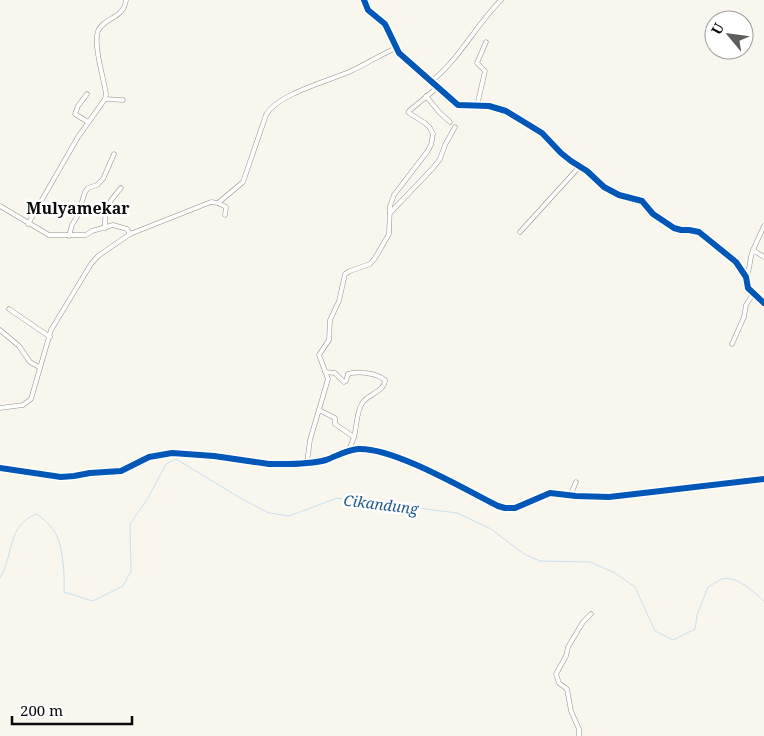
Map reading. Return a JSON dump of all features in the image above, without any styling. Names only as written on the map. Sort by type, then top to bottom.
[{"type":"street","points":[[28,224],[40,200],[105,98],[106,94],[96,38],[100,27],[123,10],[126,0]]},
{"type":"street","points":[[364,0],[368,10],[385,24],[396,48],[458,105],[500,108],[542,133],[561,153],[610,191],[642,201],[653,214],[681,230],[699,232],[736,262],[746,277],[748,288],[764,303]]},
{"type":"street","points":[[432,81],[444,72],[458,56],[489,12],[501,0]]},
{"type":"street","points":[[477,106],[485,71],[477,63],[486,42]]},
{"type":"street","points":[[218,203],[243,182],[266,115],[277,102],[351,71],[396,48]]},
{"type":"street","points":[[307,462],[310,440],[328,379],[319,355],[329,340],[330,320],[339,302],[345,274],[370,264],[389,234],[390,213],[394,195],[427,152],[431,145],[433,134],[425,122],[408,112],[438,87]]},
{"type":"street","points":[[87,94],[78,106],[75,114],[88,122]]},
{"type":"street","points":[[426,96],[450,122]]},
{"type":"street","points":[[105,98],[124,100]]},
{"type":"street","points":[[390,213],[440,159],[455,127]]},
{"type":"street","points":[[69,236],[85,192],[103,179],[114,154]]},
{"type":"street","points":[[520,232],[580,166]]},
{"type":"street","points":[[105,228],[105,210],[121,188]]},
{"type":"street","points":[[0,408],[23,405],[27,402],[32,394],[53,326],[91,264],[98,256],[130,234],[211,202],[226,207],[226,215]]},
{"type":"street","points":[[0,206],[49,235],[86,235],[92,231],[113,225],[128,229],[130,234]]},
{"type":"street","points":[[746,277],[751,265],[753,250],[764,226]]},
{"type":"street","points":[[753,250],[764,257]]},
{"type":"street","points":[[732,344],[744,317],[746,305],[753,294]]},
{"type":"street","points":[[9,309],[50,337]]},
{"type":"street","points":[[0,330],[19,346],[30,362],[39,367]]},
{"type":"street","points":[[325,372],[335,374],[344,382],[346,381],[347,374],[353,373],[373,375],[385,380],[383,388],[369,395],[362,403],[354,438],[349,450]]},
{"type":"street","points":[[319,410],[335,418],[334,424],[354,438]]},
{"type":"street","points":[[0,468],[61,477],[121,471],[149,457],[172,453],[214,456],[269,464],[324,460],[349,450],[371,449],[384,452],[422,468],[505,508],[516,508],[550,494],[609,497],[764,480]]},
{"type":"street","points":[[570,496],[576,482]]},
{"type":"street","points":[[579,736],[579,729],[571,711],[567,688],[559,683],[556,674],[566,656],[568,647],[591,614]]},
{"type":"waterway","name":"Cikandung","points":[[0,578],[16,533],[27,519],[37,514],[56,534],[63,562],[64,592],[93,601],[123,586],[131,571],[130,524],[148,498],[166,464],[176,459],[269,513],[289,516],[337,498],[457,513],[491,529],[524,554],[540,561],[590,562],[615,573],[635,587],[655,631],[673,640],[695,629],[697,615],[708,587],[722,579],[728,578],[740,582],[764,601]]},
{"type":"cycle path","points":[[364,0],[368,10],[385,24],[399,53],[458,105],[489,106],[506,111],[542,133],[561,153],[587,171],[604,187],[619,195],[642,201],[653,214],[674,228],[699,232],[736,262],[746,277],[748,288],[764,303]]},
{"type":"cycle path","points":[[0,468],[61,477],[121,471],[149,457],[172,453],[214,456],[269,464],[290,464],[319,462],[358,449],[373,450],[428,470],[505,508],[515,508],[550,493],[609,497],[764,479]]},
{"type":"district","name":"Mulyamekar","points":[[78,208]]}]
